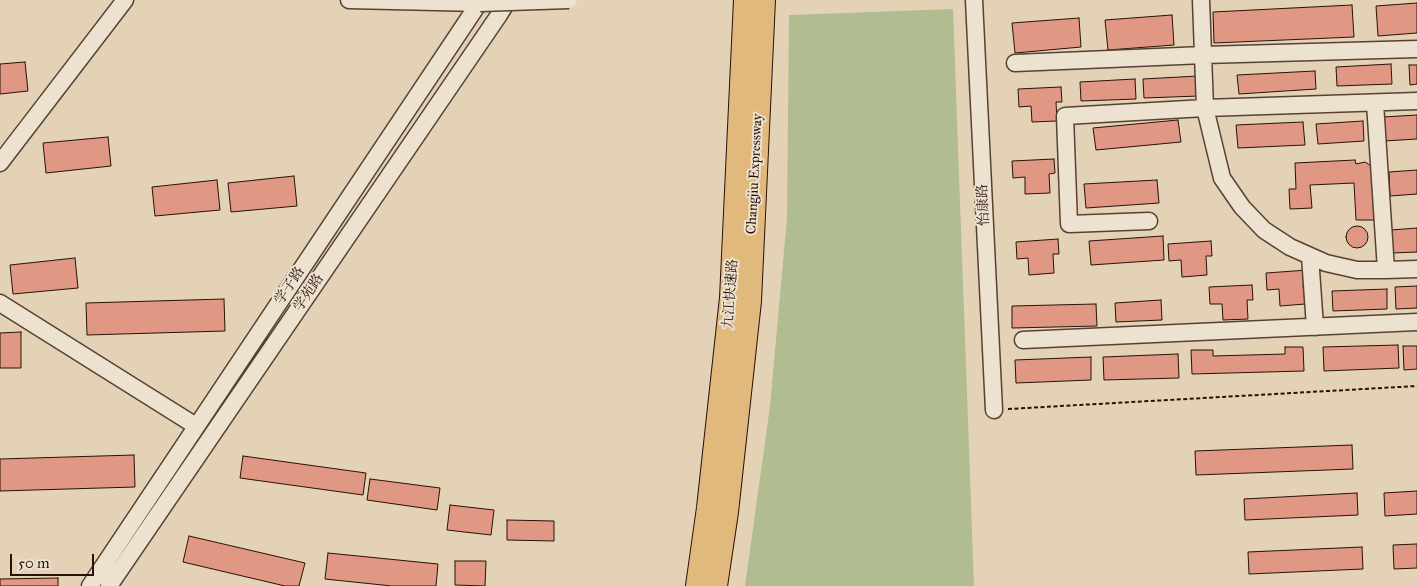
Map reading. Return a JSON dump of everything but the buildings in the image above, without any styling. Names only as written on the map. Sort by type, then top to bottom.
[{"type":"highway","name":"九江快速路","points":[[698,586],[709,508],[732,298],[746,0]]},
{"type":"highway","name":"Changjiu Expressway","points":[[715,586],[726,512],[748,301],[763,0]]},
{"type":"street","points":[[0,163],[125,0]]},
{"type":"street","points":[[349,0],[569,0]]},
{"type":"street","name":"学苑路","points":[[109,586],[500,15],[508,0]]},
{"type":"street","name":"怡康路","points":[[974,0],[994,410]]},
{"type":"street","points":[[1202,0],[1205,108],[1222,178],[1242,207],[1264,230],[1290,247],[1326,262],[1357,270],[1417,269]]},
{"type":"street","name":"学子路","points":[[90,586],[481,1]]},
{"type":"street","points":[[1015,63],[1417,49]]},
{"type":"street","points":[[1149,221],[1069,224],[1065,116],[1205,108],[1417,101]]},
{"type":"street","points":[[1375,103],[1386,270]]},
{"type":"street","points":[[1310,256],[1314,327]]},
{"type":"street","points":[[0,303],[196,426]]},
{"type":"street","points":[[1023,340],[1417,322]]},
{"type":"path","points":[[994,410],[1417,386]]},
{"type":"green space","points":[[953,9],[974,586],[745,586],[770,406],[787,218],[789,15]]}]
